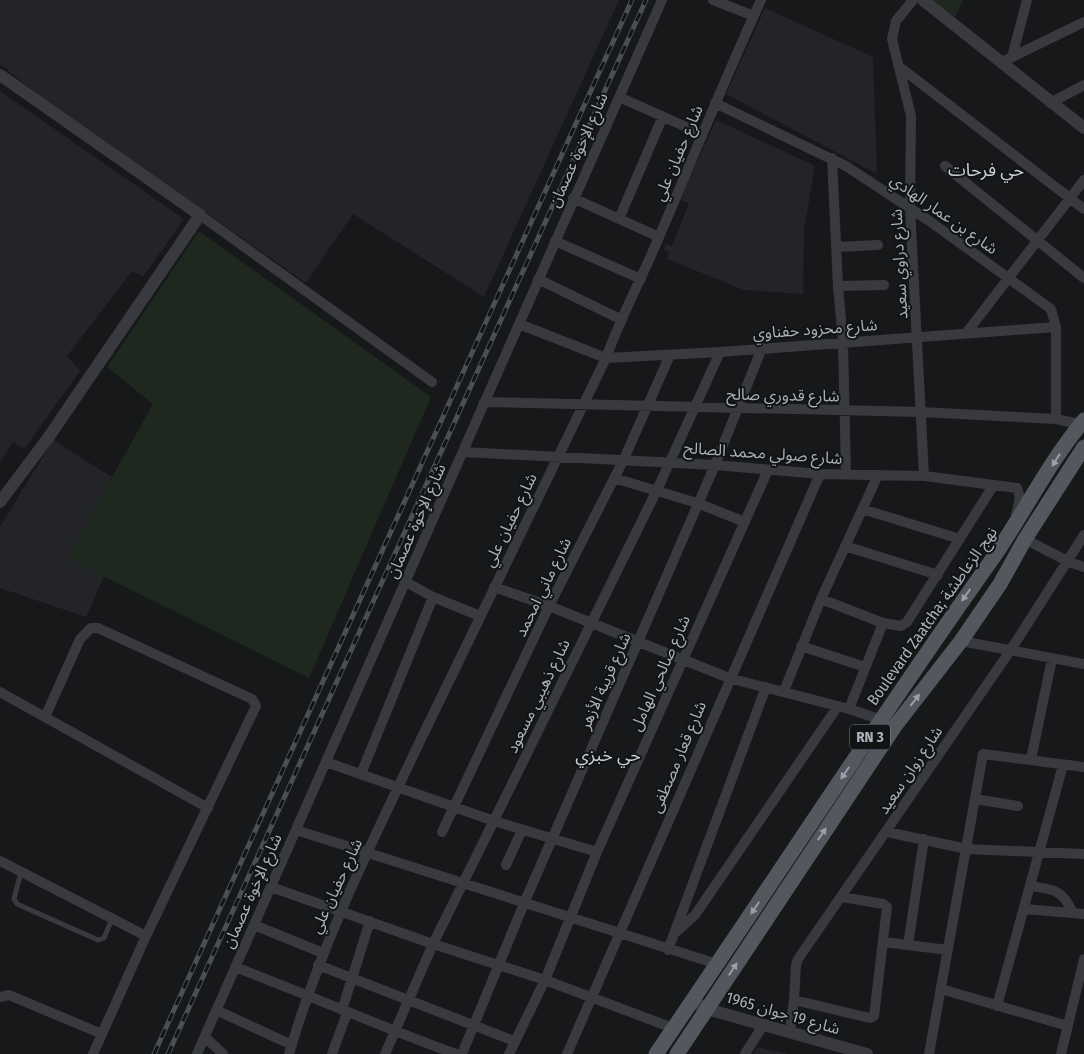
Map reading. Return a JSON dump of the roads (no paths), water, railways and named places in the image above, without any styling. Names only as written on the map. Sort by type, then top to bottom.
[{"type":"main road","name":"Boulevard Zaatcha; نهج الزعاطشة","points":[[677,1054],[1070,437],[1083,423]]},
{"type":"main road","name":"Boulevard Zaatcha; نهج الزعاطشة","points":[[656,1054],[691,1000],[888,722],[961,641],[1000,584],[1025,539],[1083,450]]},
{"type":"street","name":"شارع الإخوة عصمان","points":[[197,1054],[406,582],[554,240],[662,0]]},
{"type":"street","points":[[713,0],[754,16]]},
{"type":"street","name":"شارع حفيان علي","points":[[291,1050],[307,994],[340,910],[557,456],[606,358],[620,319],[641,279],[715,103],[761,0]]},
{"type":"street","name":"شارع دراوي سعيد","points":[[914,0],[896,21],[893,30],[894,49],[901,68],[911,116],[910,208],[924,476]]},
{"type":"street","points":[[923,0],[1007,59],[1050,103],[1084,128]]},
{"type":"street","points":[[1007,59],[1028,0]]},
{"type":"street","points":[[1007,59],[1084,22]]},
{"type":"street","points":[[901,68],[1084,209]]},
{"type":"street","points":[[0,75],[200,215],[432,382]]},
{"type":"street","points":[[1050,103],[1084,85]]},
{"type":"street","points":[[618,97],[702,134]]},
{"type":"street","name":"شارع بن عمار الهادي","points":[[715,103],[832,158],[910,208],[1051,309],[1056,327],[1056,419]]},
{"type":"street","points":[[619,220],[663,116]]},
{"type":"street","points":[[832,158],[838,286],[843,342],[846,474]]},
{"type":"street","points":[[945,166],[1084,278]]},
{"type":"street","points":[[967,332],[1069,197],[1084,180]]},
{"type":"street","points":[[573,198],[659,238]]},
{"type":"street","points":[[0,502],[48,438],[200,215]]},
{"type":"street","points":[[554,240],[641,279]]},
{"type":"street","points":[[836,247],[878,245]]},
{"type":"street","points":[[538,279],[620,319]]},
{"type":"street","points":[[838,286],[884,285]]},
{"type":"street","points":[[519,324],[606,358]]},
{"type":"street","name":"شارع محزود حفناوي","points":[[606,358],[720,352],[967,332],[1056,327]]},
{"type":"street","name":"شارع قريبة الأزهر","points":[[462,1054],[525,901],[715,465],[762,348]]},
{"type":"street","name":"شارع ذهيبي مسعود","points":[[385,1054],[407,999],[433,944],[657,490],[720,352]]},
{"type":"street","name":"شارع ماني امحمد","points":[[442,832],[549,606],[649,406],[670,355]]},
{"type":"street","name":"شارع قدوري صالح","points":[[484,402],[583,406],[921,412],[1056,419],[1083,423]]},
{"type":"street","points":[[1070,437],[1083,450]]},
{"type":"street","name":"شارع صولي محمد الصالح","points":[[463,452],[670,462],[820,474],[924,476],[1017,488],[1020,493],[1012,530]]},
{"type":"street","name":"شارع صالحي الهامل","points":[[508,1054],[545,980],[597,852],[768,470]]},
{"type":"street","name":"شارع قعار مصطفى","points":[[567,1054],[729,678],[820,474]]},
{"type":"street","points":[[784,691],[820,599],[878,475]]},
{"type":"street","points":[[614,478],[697,503],[745,522]]},
{"type":"street","points":[[820,599],[882,623],[902,626],[907,622],[938,575],[993,486]]},
{"type":"street","points":[[862,509],[960,539]]},
{"type":"street","name":"شارع زوان سعيد","points":[[790,1031],[796,964],[1010,651],[1069,562],[1084,534]]},
{"type":"street","points":[[1025,539],[1069,562],[1084,567]]},
{"type":"street","points":[[845,546],[938,575]]},
{"type":"street","points":[[406,582],[432,597],[480,616]]},
{"type":"street","points":[[494,587],[549,606],[729,678],[784,691],[888,722]]},
{"type":"street","points":[[361,774],[432,597]]},
{"type":"street","points":[[676,932],[695,915],[843,708],[865,667],[882,623]]},
{"type":"street","points":[[45,717],[80,639],[91,628],[98,628],[252,699],[256,706],[146,936],[93,1054]]},
{"type":"street","points":[[961,641],[1084,664]]},
{"type":"street","points":[[801,646],[865,667]]},
{"type":"street","points":[[1031,759],[1052,659]]},
{"type":"street","points":[[668,950],[766,687]]},
{"type":"street","points":[[0,692],[208,808]]},
{"type":"street","points":[[929,1054],[985,752],[1063,766],[1084,767]]},
{"type":"street","points":[[326,762],[494,821],[597,852]]},
{"type":"street","points":[[997,1006],[1063,766]]},
{"type":"street","points":[[975,799],[1018,806]]},
{"type":"street","points":[[296,830],[462,884],[525,901],[618,934],[717,964]]},
{"type":"street","points":[[506,865],[522,830]]},
{"type":"street","points":[[887,832],[967,849],[1084,854]]},
{"type":"street","points":[[908,945],[924,839]]},
{"type":"street","points":[[0,861],[146,936]]},
{"type":"street","points":[[1030,886],[1063,894],[1073,913]]},
{"type":"street","points":[[271,887],[433,944],[545,980],[673,1028]]},
{"type":"street","points":[[794,1000],[872,1018],[883,942],[886,905],[842,896]]},
{"type":"street","points":[[1024,909],[1084,914]]},
{"type":"street","points":[[332,1054],[351,978],[370,921]]},
{"type":"street","points":[[254,925],[323,953]]},
{"type":"street","points":[[883,942],[948,950]]},
{"type":"street","points":[[1061,1054],[1084,960]]},
{"type":"street","points":[[318,965],[514,1041]]},
{"type":"street","points":[[234,967],[307,994],[393,1032],[456,1054]]},
{"type":"street","points":[[942,989],[1068,1026]]},
{"type":"street","points":[[0,997],[9,995],[102,1034]]},
{"type":"street","name":"شارع 19 جوان 1965","points":[[691,1000],[707,1009],[867,1054]]},
{"type":"street","points":[[216,1010],[291,1050]]},
{"type":"street","points":[[745,1054],[764,1024]]},
{"type":"street","points":[[205,1037],[223,1054]]},
{"type":"lane","points":[[21,872],[14,899],[17,904],[98,940],[104,938],[112,919]]},
{"type":"railway","points":[[154,1054],[632,0]]},
{"type":"railway","points":[[168,1054],[646,0]]},
{"type":"district","name":"حي فرحات","points":[[986,170]]},
{"type":"district","name":"حي خبزي","points":[[608,755]]}]
